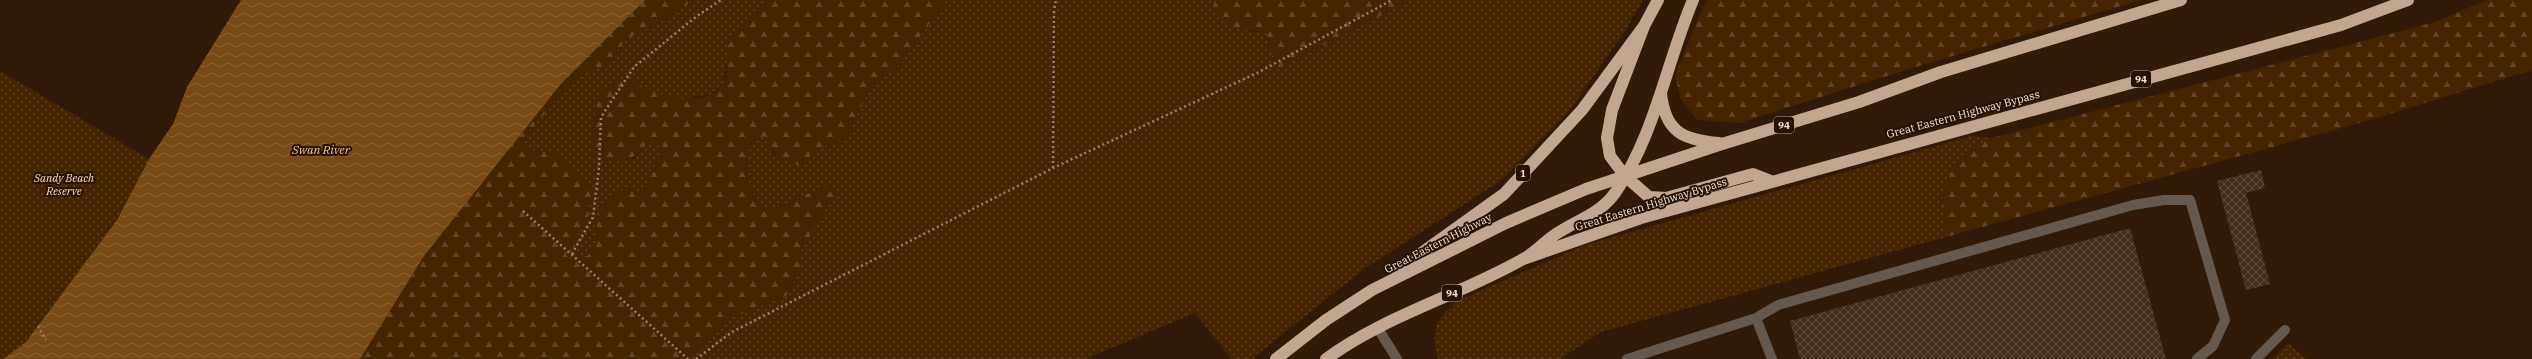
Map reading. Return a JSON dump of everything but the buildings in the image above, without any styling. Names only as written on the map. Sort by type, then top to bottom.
[{"type":"highway","name":"1","points":[[1372,290],[1504,194],[1582,110],[1644,26],[1658,0]]},
{"type":"highway","points":[[1526,258],[1557,233],[1602,207],[1625,176],[1641,148],[1693,0]]},
{"type":"highway","name":"94","points":[[1625,176],[1722,144],[1859,102],[1941,72],[2181,0]]},
{"type":"highway","name":"Great Eastern Highway Bypass","points":[[1526,258],[1641,218],[2341,24],[2408,0]]},
{"type":"highway","points":[[1644,26],[1612,110],[1607,138],[1610,156],[1625,176],[1649,197],[1666,198],[1752,174],[1771,181]]},
{"type":"highway","points":[[1661,90],[1666,118],[1682,136],[1693,141],[1722,144]]},
{"type":"highway","name":"Great Eastern Highway","points":[[1276,359],[1326,320],[1372,290],[1506,223],[1586,189],[1625,176]]},
{"type":"highway","name":"94","points":[[1326,359],[1377,328],[1526,258]]},
{"type":"street","points":[[1627,359],[1756,318],[1778,305],[2133,205],[2164,200],[2190,200],[2225,320],[2213,346],[2197,359]]},
{"type":"street","points":[[1756,318],[1772,359]]},
{"type":"street","points":[[1377,328],[1397,359]]},
{"type":"street","points":[[2256,359],[2285,330]]},
{"type":"path","points":[[572,254],[593,217],[599,168],[601,117],[634,67],[696,16],[721,0]]},
{"type":"path","points":[[1053,168],[1054,10],[1056,0]]},
{"type":"path","points":[[696,359],[732,332],[1053,168],[1257,73],[1392,0]]},
{"type":"path","points":[[523,211],[688,359]]},
{"type":"path","points":[[38,326],[46,340]]},
{"type":"green space","points":[[645,0],[693,0],[668,18],[627,39],[607,64],[574,79],[523,139],[529,151],[543,150],[559,155],[582,177],[591,191],[588,218],[565,254],[570,259],[587,256],[597,244],[597,224],[599,217],[601,211],[610,200],[626,187],[643,193],[663,146],[647,143],[634,156],[622,162],[616,162],[591,154],[593,121],[600,91],[627,78],[649,89],[677,98],[691,99],[704,97],[715,92],[724,82],[726,77],[728,47],[731,37],[743,22],[767,0],[947,0],[897,68],[872,85],[852,125],[848,140],[818,148],[801,165],[788,162],[778,156],[764,136],[752,140],[747,161],[747,177],[763,211],[780,206],[827,186],[836,192],[801,251],[800,272],[786,296],[731,318],[687,359],[360,359],[424,256],[560,85]]},
{"type":"green space","points":[[693,0],[767,0],[730,38],[724,82],[712,94],[680,100],[645,90],[627,78],[600,91],[593,121],[591,154],[634,159],[647,143],[663,146],[643,193],[597,222],[597,244],[587,256],[571,260],[564,254],[588,218],[543,150],[529,151],[523,139],[544,112],[574,79],[607,64],[627,39],[668,18]]},
{"type":"green space","points":[[947,0],[1215,0],[1212,12],[1252,32],[1266,31],[1275,70],[1411,0],[1643,0],[1625,31],[1569,111],[1502,180],[1364,269],[1252,359],[1231,359],[1195,313],[1085,359],[687,359],[731,318],[786,296],[800,272],[801,251],[836,192],[810,192],[783,207],[763,211],[747,177],[747,161],[752,140],[764,136],[774,154],[801,165],[818,148],[847,140],[853,123],[872,85],[897,68]]},
{"type":"green space","points":[[1215,0],[1411,0],[1275,70],[1266,31],[1244,29],[1225,21],[1212,12]]},
{"type":"green space","points":[[1706,0],[2141,0],[1909,69],[1740,123],[1697,120],[1681,100],[1675,75]]},
{"type":"green space","points":[[2487,0],[2532,0],[2532,70],[2370,120],[1946,237],[1942,197],[1951,172],[1964,153],[1991,138],[2435,22]]},
{"type":"green space","name":"Sandy Beach Reserve","points":[[0,71],[149,159],[117,220],[26,342],[3,359],[0,359]]},
{"type":"green space","points":[[1972,136],[1991,138],[1964,153],[1942,197],[1946,237],[1601,332],[1560,359],[1438,359],[1434,340],[1436,326],[1444,314],[1457,301],[1585,245]]},
{"type":"green space","points":[[2288,343],[2306,359],[2272,359]]},
{"type":"water","name":"Swan River","points":[[241,0],[645,0],[560,85],[424,256],[360,359],[3,359],[26,342],[117,220],[149,159],[173,124],[187,87]]}]
